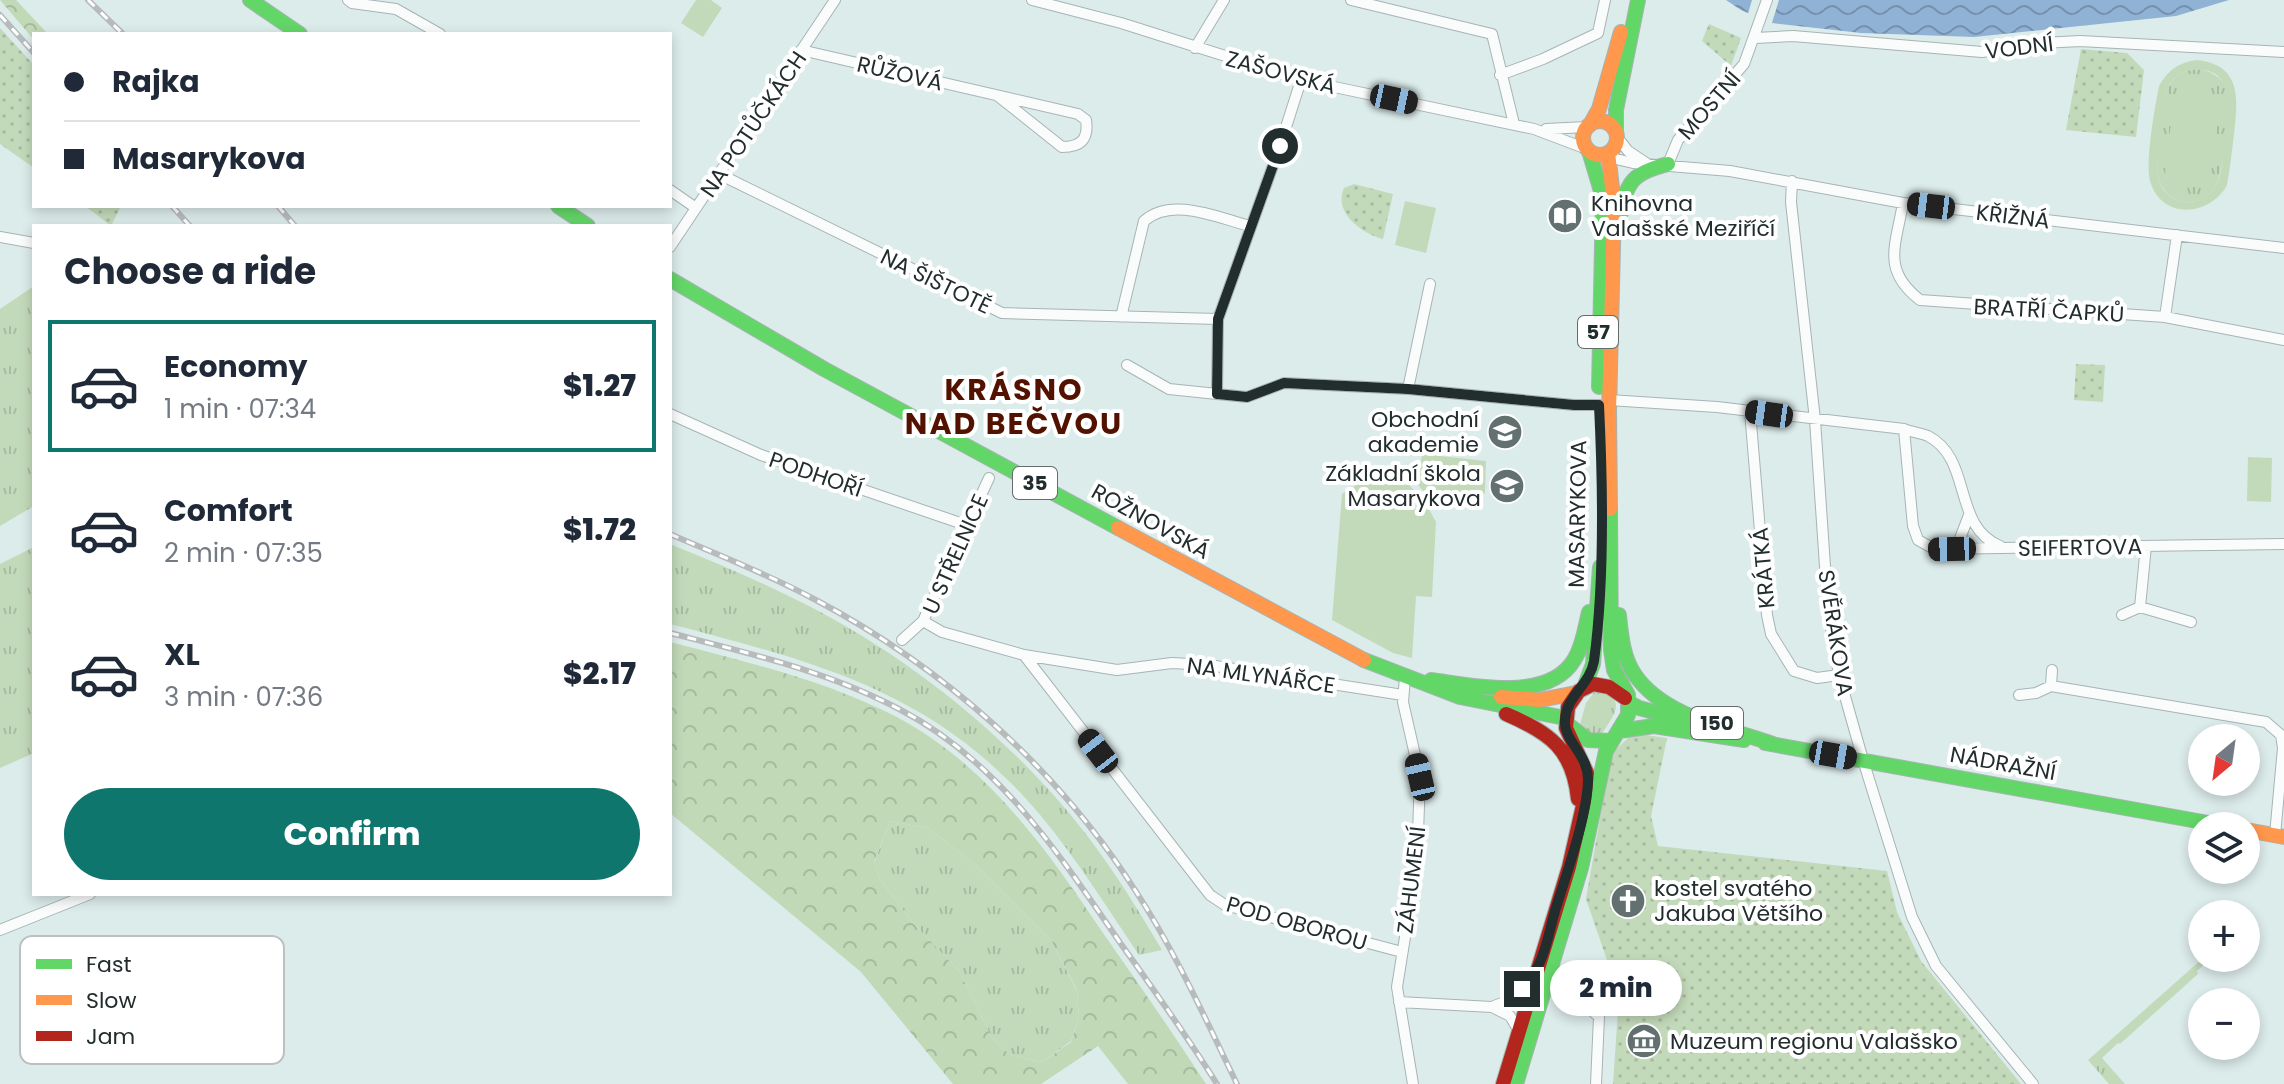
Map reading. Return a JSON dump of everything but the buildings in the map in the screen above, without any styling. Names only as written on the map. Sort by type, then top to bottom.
[{"type":"main road","points":[[250,0],[297,32]]},
{"type":"main road","name":"57","points":[[1608,153],[1615,147],[1616,110],[1629,0]]},
{"type":"main road","name":"57","points":[[1588,150],[1583,136],[1599,109],[1638,0]]},
{"type":"main road","points":[[1589,126],[1606,122],[1616,134]]},
{"type":"main road","points":[[1588,150],[1598,155],[1608,153]]},
{"type":"main road","name":"MASARYKOVA","points":[[1588,150],[1603,198],[1598,304],[1611,402]]},
{"type":"main road","name":"MASARYKOVA","points":[[1581,689],[1593,664],[1600,567],[1601,452],[1611,402],[1614,205],[1608,153]]},
{"type":"main road","points":[[1610,378],[1624,194],[1637,174],[1668,164]]},
{"type":"main road","points":[[561,208],[585,224]]},
{"type":"main road","name":"ROŽNOVSKÁ","points":[[672,280],[800,356],[1371,664],[1460,697],[1565,718]]},
{"type":"main road","name":"57","points":[[1609,479],[1615,413],[1611,402]]},
{"type":"main road","name":"MASARYKOVA","points":[[1609,479],[1611,657],[1615,674],[1627,692],[1628,702]]},
{"type":"main road","name":"150","points":[[1609,479],[1619,614],[1626,655],[1634,674],[1648,690],[1671,705],[1773,744]]},
{"type":"main road","name":"57","points":[[1405,677],[1504,687],[1538,686],[1553,681],[1574,662],[1581,646],[1600,567]]},
{"type":"main road","name":"ROŽNOVSKÁ","points":[[1405,677],[1510,698],[1540,700],[1581,689]]},
{"type":"main road","name":"35","points":[[1516,1084],[1519,1031],[1581,868],[1603,764],[1615,736],[1627,719],[1628,702],[1616,690],[1605,684],[1581,689]]},
{"type":"main road","points":[[1565,718],[1581,689]]},
{"type":"main road","name":"35","points":[[1460,697],[1533,726],[1562,748],[1578,781],[1577,834]]},
{"type":"main road","name":"NÁDRAŽNÍ","points":[[1628,702],[1639,708],[1773,744]]},
{"type":"main road","name":"35","points":[[1565,718],[1583,738],[1595,743],[1615,736]]},
{"type":"main road","name":"35","points":[[1503,1084],[1515,1065],[1544,970],[1588,780],[1584,757],[1566,731],[1565,718]]},
{"type":"main road","name":"NÁDRAŽNÍ","points":[[1615,736],[1654,726],[1773,744],[2188,819]]},
{"type":"street","points":[[348,0],[396,9],[436,32]]},
{"type":"street","name":"NA POTŮČKÁCH","points":[[672,244],[835,0]]},
{"type":"street","name":"ZAŠOVSKÁ","points":[[1032,0],[1121,23],[1301,80],[1514,124],[1588,150]]},
{"type":"street","points":[[1195,48],[1224,0]]},
{"type":"street","points":[[1351,0],[1492,34],[1514,124]]},
{"type":"street","points":[[1500,75],[1598,33],[1605,0]]},
{"type":"street","name":"MOSTNÍ","points":[[1668,164],[1678,140],[1741,68],[1767,0]]},
{"type":"street","name":"VODNÍ","points":[[1755,38],[1793,36],[1965,51],[2080,41],[2284,52]]},
{"type":"street","name":"RŮŽOVÁ","points":[[801,50],[1078,114],[1086,120],[1082,141],[1075,147],[1062,147],[998,96]]},
{"type":"street","points":[[1217,394],[1218,319],[1301,80]]},
{"type":"street","name":"ZAŠOVSKÁ","points":[[1534,129],[1565,130],[1589,126]]},
{"type":"street","points":[[1616,134],[1628,151],[1648,163]]},
{"type":"street","name":"KŘIŽNÁ","points":[[1608,153],[1621,160],[1730,171],[1903,203],[2284,248]]},
{"type":"street","name":"NA ŠIŠTOTĚ","points":[[719,174],[1002,313],[1218,319]]},
{"type":"street","name":"SVĚRÁKOVA","points":[[1792,181],[1791,202],[1815,420],[1828,610],[1839,675],[1909,911],[1932,959],[2033,1084]]},
{"type":"street","points":[[672,191],[696,208]]},
{"type":"street","name":"BRATŘÍ ČAPKŮ","points":[[1903,203],[1893,259],[1903,287],[1920,300],[2165,317],[2284,340]]},
{"type":"street","points":[[1121,317],[1144,221],[1154,212],[1172,208],[1250,226]]},
{"type":"street","points":[[2165,317],[2177,235]]},
{"type":"street","points":[[0,237],[32,243]]},
{"type":"street","points":[[1408,389],[1430,284]]},
{"type":"street","name":"SEIFERTOVA","points":[[1127,365],[1169,389],[1247,397],[1284,383],[1408,389],[1574,405],[1611,402],[1750,411],[1904,429],[1927,436],[1946,452],[1954,466],[1975,527],[1988,541],[2006,548],[2284,544]]},
{"type":"street","name":"KRÁTKÁ","points":[[1750,411],[1771,634],[1794,671],[1817,678],[1839,675]]},
{"type":"street","name":"PODHOŘÍ","points":[[672,415],[761,455],[966,525]]},
{"type":"street","points":[[1904,429],[1913,526],[1918,540],[1934,549],[2006,548]]},
{"type":"street","name":"U STŘELNICE","points":[[989,478],[923,621],[942,632],[1024,655]]},
{"type":"street","points":[[1952,549],[1959,541],[1969,515]]},
{"type":"street","points":[[2140,607],[2146,546]]},
{"type":"street","points":[[2122,615],[2140,607],[2191,622]]},
{"type":"street","points":[[902,640],[923,621]]},
{"type":"street","name":"NA MLYNÁŘCE","points":[[1024,655],[1117,670],[1172,663],[1209,665],[1403,695]]},
{"type":"street","name":"POD OBOROU","points":[[1024,655],[1210,895],[1225,905],[1402,952]]},
{"type":"street","points":[[2051,686],[2052,670]]},
{"type":"street","name":"ZÁHUMENÍ","points":[[1405,677],[1403,695],[1420,777],[1417,862],[1397,987],[1413,1084]]},
{"type":"street","points":[[2019,695],[2036,693],[2051,686],[2266,722],[2281,735],[2283,748],[2279,836]]},
{"type":"street","points":[[0,930],[85,896]]},
{"type":"street","points":[[1399,1002],[1492,1007],[1515,998],[1544,970],[1599,1017],[1596,1084]]},
{"type":"street","points":[[1492,1007],[1510,1016],[1519,1031]]},
{"type":"green space","points":[[0,0],[16,0],[46,32],[32,32],[32,38]]},
{"type":"green space","points":[[696,0],[711,0],[722,8],[703,37],[681,23]]},
{"type":"green space","points":[[1709,24],[1741,38],[1731,66],[1702,41]]},
{"type":"green space","points":[[0,28],[32,63],[32,167],[0,144]]},
{"type":"green space","points":[[2081,49],[2127,53],[2144,70],[2136,137],[2066,130]]},
{"type":"green space","points":[[2197,60],[2212,63],[2230,76],[2236,108],[2227,185],[2209,203],[2186,210],[2164,203],[2156,194],[2150,181],[2149,161],[2159,86],[2175,68]],"holes":[[[2189,70],[2214,73],[2225,89],[2227,111],[2222,163],[2214,189],[2196,201],[2184,202],[2169,195],[2159,179],[2163,114],[2174,79]]]},
{"type":"green space","points":[[2197,69],[2214,74],[2224,84],[2228,96],[2228,121],[2216,185],[2204,198],[2186,202],[2173,198],[2159,180],[2158,146],[2171,83],[2182,73]]},
{"type":"green space","points":[[2174,97],[2219,103],[2209,189],[2164,183]]},
{"type":"green space","points":[[1354,184],[1393,194],[1383,239],[1358,227],[1346,213],[1342,205],[1344,188]]},
{"type":"green space","points":[[1405,201],[1436,208],[1426,253],[1395,245]]},
{"type":"green space","points":[[88,208],[120,208],[112,224]]},
{"type":"green space","points":[[32,287],[32,507],[0,526],[0,309]]},
{"type":"green space","points":[[2076,364],[2105,365],[2103,402],[2074,400]]},
{"type":"green space","points":[[1422,454],[1486,461],[1485,493],[1465,505],[1433,502],[1418,485]]},
{"type":"green space","points":[[2248,457],[2272,458],[2271,502],[2247,501]]},
{"type":"green space","points":[[1364,480],[1409,485],[1425,502],[1436,522],[1432,597],[1416,596],[1412,658],[1393,653],[1332,620],[1342,494]]},
{"type":"green space","points":[[672,545],[775,589],[849,628],[889,653],[964,709],[999,739],[1063,806],[1111,868],[1162,950],[1139,955],[1041,816],[1001,774],[960,739],[917,711],[872,688],[776,653],[672,625]]},
{"type":"green space","points":[[32,548],[32,754],[0,768],[0,564]]},
{"type":"green space","points":[[672,643],[841,692],[895,716],[959,759],[987,784],[1037,840],[1206,1084],[1128,1084],[1098,1046],[1041,1084],[953,1084],[861,972],[672,815]],"holes":[[[890,821],[928,828],[975,864],[1051,940],[1077,990],[1079,1018],[1071,1042],[1041,1063],[1009,1054],[992,1038],[959,971],[912,922],[880,880],[874,862]]]},
{"type":"green space","points":[[1595,691],[1613,698],[1616,703],[1616,709],[1601,735],[1592,734],[1580,724],[1586,703]]},
{"type":"green space","points":[[1646,735],[1667,738],[1651,816],[1658,846],[1887,871],[1897,912],[1921,961],[2021,1084],[1613,1084],[1619,995],[1586,899],[1611,754],[1629,737]]},
{"type":"green space","points":[[890,821],[928,828],[975,864],[1051,940],[1077,991],[1079,1018],[1071,1041],[1041,1063],[1009,1054],[992,1038],[959,971],[912,922],[880,880],[874,863]]},
{"type":"green space","points":[[2188,971],[2197,972],[2102,1058],[2125,1084],[2109,1084],[2088,1060]]},
{"type":"water","points":[[1726,0],[2229,0],[2176,16],[1974,37],[1861,33],[1772,23]]},
{"type":"pier","points":[[1752,0],[1779,0],[1771,26],[1747,17]]},
{"type":"railway","points":[[88,0],[121,32]]},
{"type":"railway","points":[[0,15],[32,51]]},
{"type":"railway","points":[[174,208],[188,224]]},
{"type":"railway","points":[[280,208],[293,224]]},
{"type":"railway","points":[[672,535],[779,581],[862,626],[908,656],[994,724],[1070,803],[1135,890],[1176,961],[1237,1084]]},
{"type":"railway","points":[[672,634],[787,664],[844,684],[899,709],[935,730],[967,755],[997,782],[1050,844],[1217,1084]]},
{"type":"traffic: fast","points":[[250,0],[297,32]]},
{"type":"traffic: fast","points":[[1616,131],[1616,110],[1638,0]]},
{"type":"traffic: fast","points":[[1589,151],[1603,198],[1599,387]]},
{"type":"traffic: fast","points":[[1621,213],[1626,193],[1634,179],[1648,170],[1668,164]]},
{"type":"traffic: fast","points":[[561,208],[585,224]]},
{"type":"traffic: fast","points":[[672,280],[824,369],[1118,528]]},
{"type":"traffic: fast","points":[[1516,1084],[1581,868],[1606,751],[1628,715],[1628,695],[1614,670],[1611,650],[1610,509]]},
{"type":"traffic: fast","points":[[1585,685],[1593,664],[1600,567]]},
{"type":"traffic: fast","points":[[1431,680],[1508,688],[1546,682],[1562,673],[1574,660],[1582,643],[1589,612]]},
{"type":"traffic: fast","points":[[1619,615],[1628,661],[1647,689],[1662,701],[1698,719],[1773,744]]},
{"type":"traffic: fast","points":[[1364,660],[1460,697],[1565,718]]},
{"type":"traffic: fast","points":[[1628,702],[1639,708],[1696,723]]},
{"type":"traffic: fast","points":[[1570,726],[1588,740],[1611,741]]},
{"type":"traffic: fast","points":[[1619,731],[1654,726],[1744,740]]},
{"type":"traffic: fast","points":[[1765,743],[2188,819]]},
{"type":"traffic: slow","points":[[1590,125],[1599,109],[1621,32]]},
{"type":"traffic: slow","points":[[1600,121],[1612,126],[1617,138],[1612,150],[1600,155],[1588,150],[1583,138],[1588,126],[1600,121]]},
{"type":"traffic: slow","points":[[1608,153],[1614,205],[1610,509]]},
{"type":"traffic: slow","points":[[1118,528],[1364,660]]},
{"type":"traffic: slow","points":[[1501,697],[1540,700],[1576,693]]},
{"type":"traffic: slow","points":[[2260,833],[2284,837]]},
{"type":"traffic: jam","points":[[1503,1084],[1569,867],[1584,801],[1587,773],[1566,728],[1568,707],[1579,691],[1593,684],[1609,687],[1625,698]]},
{"type":"traffic: jam","points":[[1506,714],[1535,728],[1557,745],[1571,767],[1578,799]]},
{"type":"place","name":"Knihovna Valašské Meziříčí","points":[[1565,216]]},
{"type":"place","name":"Obchodní akademie","points":[[1505,432]]},
{"type":"place","name":"Základní škola Masarykova","points":[[1507,486]]},
{"type":"place","name":"kostel svatého Jakuba Většího","points":[[1628,901]]},
{"type":"place","name":"Muzeum regionu Valašsko","points":[[1644,1041]]},
{"type":"district","name":"KRÁSNO NAD BEČVOU","points":[[1014,407]]},
{"type":"route","points":[[1280,146],[1218,319],[1217,394],[1247,397],[1284,383],[1408,389],[1599,405],[1600,567],[1595,649],[1590,675],[1569,703],[1564,724],[1584,757],[1588,780],[1569,864],[1539,965],[1522,989]]}]
